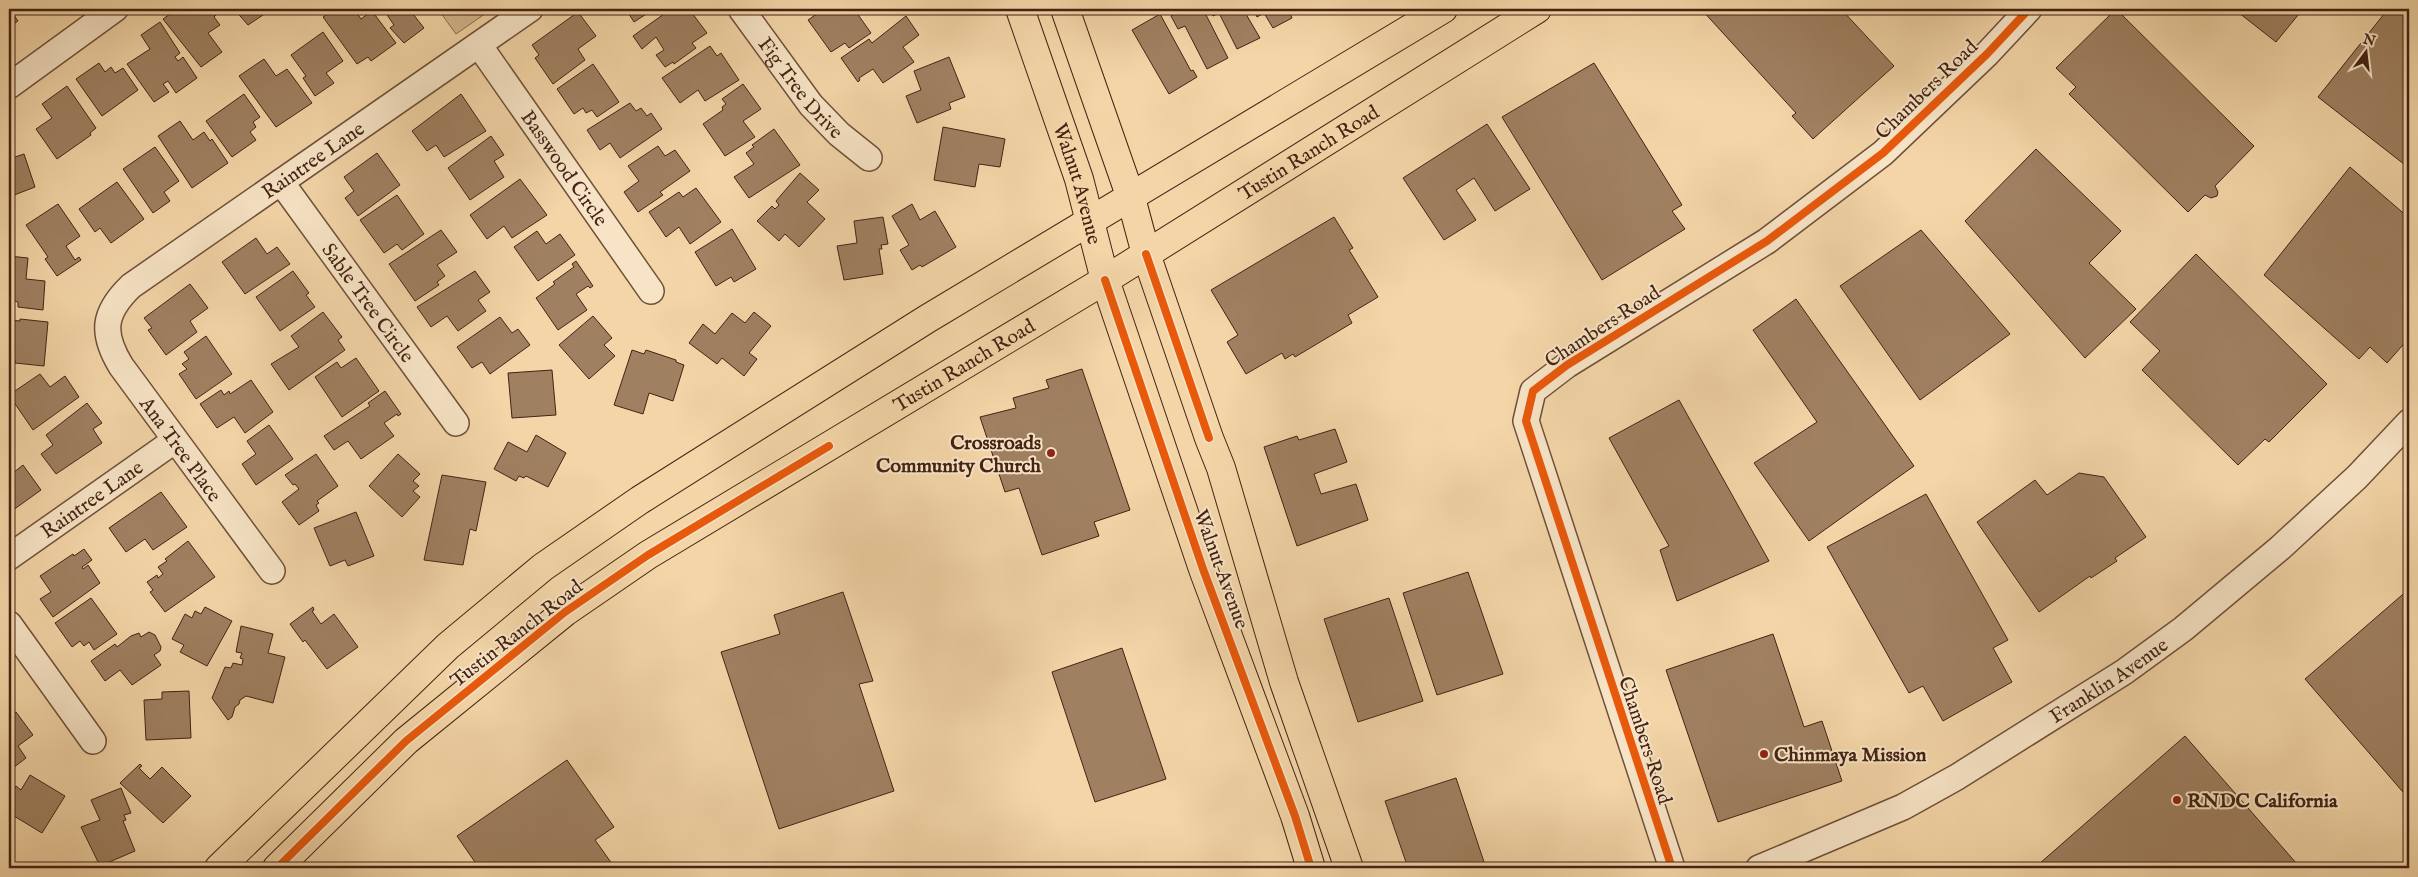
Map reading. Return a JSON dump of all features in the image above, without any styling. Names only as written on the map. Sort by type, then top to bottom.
[{"type":"main road","name":"Walnut Avenue","points":[[1020,9],[1079,179],[1105,280],[1212,592],[1292,808],[1311,868]]},
{"type":"main road","name":"Walnut Avenue","points":[[1065,9],[1131,198],[1146,254],[1221,468],[1284,682],[1349,868]]},
{"type":"main road","name":"Tustin Ranch Road","points":[[219,868],[448,646],[543,567],[640,500],[770,417],[1090,221],[1443,9]]},
{"type":"main road","name":"Tustin Ranch Road","points":[[277,868],[406,741],[565,612],[648,555],[1105,280],[1537,9]]},
{"type":"main road","points":[[1212,592],[1252,576]]},
{"type":"street","points":[[9,86],[115,9]]},
{"type":"street","name":"Raintree Lane","points":[[108,320],[119,298],[131,286],[530,9]]},
{"type":"street","name":"Fig Tree Drive","points":[[741,9],[811,105],[839,134],[869,158]]},
{"type":"street","name":"Chambers Road","points":[[1672,868],[1526,421],[1533,391],[1568,365],[1767,241],[1883,153],[1987,54],[2029,9]]},
{"type":"street","name":"Basswood Circle","points":[[479,45],[652,292]]},
{"type":"street","name":"Sable Tree Circle","points":[[281,182],[456,423]]},
{"type":"street","name":"Ana Tree Place","points":[[108,320],[107,335],[112,351],[174,441],[272,571]]},
{"type":"street","name":"Franklin Avenue","points":[[1759,868],[1903,807],[1957,777],[2124,672],[2184,629],[2280,548],[2357,477],[2409,422]]},
{"type":"street","name":"Raintree Lane","points":[[9,557],[174,441]]},
{"type":"street","points":[[9,624],[93,741]]},
{"type":"shaded area","points":[[438,9],[492,9],[456,34]]},
{"type":"building","points":[[9,9],[14,9],[11,11],[18,21],[9,27]]},
{"type":"building","points":[[177,9],[212,9],[216,15],[214,17],[220,25],[208,33],[222,52],[201,67],[163,19]]},
{"type":"building","points":[[234,9],[272,9],[248,25]]},
{"type":"building","points":[[335,9],[354,9],[361,19],[372,11],[396,43],[371,61],[368,57],[357,64],[323,17]]},
{"type":"building","points":[[383,9],[421,9],[413,14],[424,28],[404,43],[390,28],[394,25]]},
{"type":"building","points":[[616,9],[654,9],[634,22],[627,11],[620,15]]},
{"type":"building","points":[[671,9],[689,9],[707,33],[692,43],[696,48],[674,64],[673,62],[665,67],[656,55],[664,50],[656,37],[642,49],[633,36]]},
{"type":"building","points":[[824,9],[854,9],[871,33],[849,48],[845,43],[831,52],[808,20]]},
{"type":"building","points":[[1184,9],[1203,9],[1228,58],[1207,69],[1185,26],[1178,29],[1171,16]]},
{"type":"building","points":[[1209,9],[1243,9],[1260,38],[1237,49],[1219,13],[1213,16]]},
{"type":"building","points":[[1253,9],[1288,9],[1292,18],[1273,28],[1264,13],[1257,17]]},
{"type":"building","points":[[1701,9],[1841,9],[1894,66],[1813,139],[1792,116],[1796,113]]},
{"type":"building","points":[[2116,9],[2254,146],[2215,186],[2218,192],[2217,196],[2211,198],[2205,195],[2188,212],[2069,94],[2076,87],[2056,68]]},
{"type":"building","points":[[2234,9],[2303,9],[2276,42]]},
{"type":"building","points":[[2388,9],[2403,9],[2409,12],[2409,168],[2318,97]]},
{"type":"building","points":[[578,12],[596,36],[578,49],[585,60],[553,84],[535,58],[539,55],[532,45]]},
{"type":"building","points":[[1160,14],[1191,71],[1193,70],[1197,77],[1169,94],[1132,30]]},
{"type":"building","points":[[906,16],[919,35],[903,47],[914,62],[883,83],[873,69],[859,78],[858,82],[841,58],[869,39],[872,43]]},
{"type":"building","points":[[160,22],[180,53],[175,57],[178,61],[183,57],[197,78],[176,93],[168,81],[163,84],[169,92],[154,102],[127,64],[150,49],[141,35]]},
{"type":"building","points":[[323,32],[343,61],[326,73],[334,83],[315,96],[303,78],[306,76],[291,55]]},
{"type":"building","points":[[710,46],[717,56],[721,53],[739,80],[705,101],[698,90],[680,103],[662,78]]},
{"type":"building","points":[[949,57],[965,97],[949,103],[951,109],[917,123],[906,96],[921,90],[914,71]]},
{"type":"building","points":[[264,59],[276,76],[287,69],[312,103],[276,127],[239,76]]},
{"type":"building","points":[[99,63],[105,72],[111,67],[115,73],[123,68],[138,90],[102,116],[76,79]]},
{"type":"building","points":[[1594,63],[1682,205],[1672,211],[1685,229],[1602,280],[1502,117]]},
{"type":"building","points":[[593,64],[619,102],[597,117],[592,110],[586,113],[583,108],[574,114],[557,89]]},
{"type":"building","points":[[743,84],[761,109],[743,121],[755,137],[725,156],[703,124],[723,110],[722,107],[726,104],[722,99]]},
{"type":"building","points":[[67,86],[96,128],[90,133],[91,135],[57,159],[36,129],[52,118],[42,104]]},
{"type":"building","points":[[244,94],[260,117],[253,122],[256,127],[250,132],[256,140],[232,157],[206,121]]},
{"type":"building","points":[[461,94],[486,131],[444,157],[436,145],[427,151],[412,131]]},
{"type":"building","points":[[630,103],[636,111],[641,108],[647,116],[651,113],[662,129],[620,158],[610,143],[600,150],[587,130]]},
{"type":"building","points":[[180,121],[193,140],[204,132],[210,141],[212,139],[228,163],[192,188],[158,136]]},
{"type":"building","points":[[1487,124],[1530,189],[1495,211],[1474,178],[1456,190],[1476,220],[1444,240],[1403,178]]},
{"type":"building","points":[[943,127],[1005,139],[1000,167],[979,164],[975,187],[934,180]]},
{"type":"building","points":[[774,129],[800,165],[749,198],[734,177],[754,164],[746,153],[754,147],[752,145]]},
{"type":"building","points":[[491,136],[504,155],[494,161],[504,177],[470,200],[448,168]]},
{"type":"building","points":[[658,146],[665,156],[675,150],[690,171],[660,192],[663,195],[638,212],[624,192],[639,181],[628,166]]},
{"type":"building","points":[[155,147],[179,181],[164,192],[170,201],[153,213],[123,169]]},
{"type":"building","points":[[2036,149],[2121,231],[2089,263],[2136,309],[2085,358],[1965,221]]},
{"type":"building","points":[[377,153],[400,185],[358,216],[345,198],[354,191],[344,177]]},
{"type":"building","points":[[24,154],[35,187],[9,197],[9,159]]},
{"type":"building","points":[[2350,167],[2409,218],[2409,338],[2387,363],[2370,347],[2359,359],[2264,275]]},
{"type":"building","points":[[800,173],[819,190],[807,202],[825,219],[799,247],[785,234],[779,241],[757,221],[772,206],[775,209],[779,205],[776,201]]},
{"type":"building","points":[[520,179],[547,215],[512,238],[504,226],[487,239],[470,215]]},
{"type":"building","points":[[117,182],[144,219],[111,243],[100,228],[95,232],[79,209]]},
{"type":"building","points":[[696,188],[721,222],[690,244],[679,227],[666,237],[649,212],[679,192],[683,197]]},
{"type":"building","points":[[397,195],[424,234],[402,250],[397,244],[384,253],[360,220]]},
{"type":"building","points":[[58,204],[80,236],[66,246],[75,260],[79,257],[81,260],[57,276],[45,259],[48,257],[26,225]]},
{"type":"building","points":[[912,204],[920,220],[935,211],[956,247],[922,267],[920,265],[912,270],[900,250],[909,245],[892,216]]},
{"type":"building","points":[[883,217],[888,244],[881,245],[882,249],[879,249],[883,274],[844,280],[837,246],[857,243],[854,221]]},
{"type":"building","points":[[1334,217],[1353,248],[1349,250],[1378,297],[1348,315],[1352,323],[1295,357],[1293,354],[1285,359],[1282,353],[1246,374],[1227,342],[1238,335],[1211,290]]},
{"type":"building","points":[[732,229],[756,269],[734,282],[731,277],[716,286],[695,252]]},
{"type":"building","points":[[441,230],[457,252],[437,265],[445,276],[437,282],[439,285],[415,301],[389,264]]},
{"type":"building","points":[[1921,230],[2010,334],[1920,400],[1840,286]]},
{"type":"building","points":[[537,231],[546,244],[560,234],[575,255],[538,281],[514,247]]},
{"type":"building","points":[[256,238],[267,254],[277,247],[290,264],[245,294],[222,262]]},
{"type":"building","points":[[2196,254],[2327,384],[2269,442],[2265,439],[2238,465],[2142,370],[2160,351],[2130,322]]},
{"type":"building","points":[[9,256],[28,258],[26,279],[45,281],[43,310],[18,307],[18,302],[14,301],[14,298],[9,297]]},
{"type":"building","points":[[576,261],[593,286],[590,288],[588,286],[576,294],[587,310],[558,330],[536,298],[555,284],[553,282],[574,267],[572,264]]},
{"type":"building","points":[[293,271],[309,293],[306,295],[315,307],[280,331],[256,297]]},
{"type":"building","points":[[475,271],[490,292],[478,300],[486,311],[458,331],[447,316],[431,327],[417,307]]},
{"type":"building","points":[[190,284],[208,308],[190,321],[197,332],[166,355],[148,330],[152,328],[144,318]]},
{"type":"building","points":[[1796,299],[1914,466],[1809,541],[1754,463],[1817,422],[1753,330]]},
{"type":"building","points":[[323,312],[342,337],[338,340],[345,350],[289,390],[271,364],[299,347],[291,336]]},
{"type":"building","points":[[754,312],[771,326],[749,353],[757,359],[744,376],[722,358],[717,364],[689,343],[703,324],[715,334],[732,313],[745,323]]},
{"type":"building","points":[[593,316],[612,338],[604,345],[615,356],[589,379],[559,345]]},
{"type":"building","points":[[500,317],[512,333],[518,329],[530,345],[490,374],[482,362],[472,368],[457,347]]},
{"type":"building","points":[[20,319],[48,322],[44,366],[15,363],[15,360],[9,359],[9,320],[20,321]]},
{"type":"building","points":[[206,336],[232,374],[196,399],[179,374],[187,369],[182,364],[189,359],[184,352]]},
{"type":"building","points":[[632,350],[644,354],[646,350],[676,360],[676,362],[684,365],[673,401],[649,393],[643,414],[614,405]]},
{"type":"building","points":[[356,358],[379,391],[342,417],[315,377],[337,362],[341,368]]},
{"type":"building","name":"Crossroads Community Church","points":[[1082,369],[1130,510],[1094,522],[1099,536],[1042,555],[1019,488],[1005,492],[980,417],[1016,408],[1013,398],[1049,388],[1046,380]]},
{"type":"building","points":[[552,370],[556,415],[512,418],[508,373]]},
{"type":"building","points":[[40,374],[50,387],[65,376],[79,397],[33,430],[9,395]]},
{"type":"building","points":[[251,380],[273,412],[245,433],[234,417],[217,428],[200,404],[221,390],[224,395],[229,391],[230,394]]},
{"type":"building","points":[[385,391],[401,414],[398,416],[397,414],[384,423],[394,436],[361,459],[348,441],[334,450],[324,436],[370,406],[368,403]]},
{"type":"building","points":[[1679,400],[1769,561],[1677,601],[1660,550],[1669,546],[1609,438]]},
{"type":"building","points":[[87,403],[102,423],[93,429],[102,443],[56,474],[41,454],[53,445],[46,435]]},
{"type":"building","points":[[269,425],[293,459],[256,485],[242,464],[256,454],[247,441]]},
{"type":"building","points":[[1335,429],[1347,462],[1314,474],[1321,494],[1356,484],[1368,520],[1297,546],[1264,447],[1297,436],[1299,440]]},
{"type":"building","points":[[536,435],[566,453],[548,487],[526,476],[524,478],[519,476],[516,481],[494,469],[508,442],[527,452]]},
{"type":"building","points":[[316,454],[338,486],[317,501],[319,503],[316,505],[319,511],[299,525],[282,502],[299,489],[285,475]]},
{"type":"building","points":[[398,454],[420,474],[413,481],[419,486],[413,491],[420,497],[402,517],[369,486]]},
{"type":"building","points":[[23,465],[41,490],[9,513],[9,468],[13,473]]},
{"type":"building","points":[[2079,473],[2104,477],[2146,537],[2115,558],[2117,561],[2091,578],[2090,576],[2039,612],[1977,522],[2035,480],[2047,495]]},
{"type":"building","points":[[442,475],[486,482],[476,531],[470,529],[463,565],[424,560]]},
{"type":"building","points":[[161,492],[187,527],[153,550],[145,539],[126,552],[109,528]]},
{"type":"building","points":[[1926,494],[2008,640],[1993,648],[2012,682],[1943,721],[1923,686],[1909,693],[1827,547]]},
{"type":"building","points":[[356,512],[374,556],[348,566],[345,560],[330,566],[314,528]]},
{"type":"building","points":[[188,541],[215,577],[165,612],[150,592],[153,590],[147,582],[157,575],[158,578],[163,574],[158,567]]},
{"type":"building","points":[[84,549],[92,560],[82,567],[83,569],[88,565],[100,583],[53,617],[40,599],[51,592],[40,576]]},
{"type":"building","points":[[1468,572],[1503,674],[1437,695],[1403,593]]},
{"type":"building","points":[[2409,589],[2409,799],[2305,679]]},
{"type":"building","points":[[843,592],[873,681],[859,684],[894,791],[779,829],[721,652],[780,634],[774,615]]},
{"type":"building","points":[[91,598],[117,634],[94,650],[89,642],[84,646],[80,641],[72,647],[55,623]]},
{"type":"building","points":[[1389,598],[1423,701],[1358,722],[1324,619]]},
{"type":"building","points":[[205,607],[232,621],[207,666],[180,652],[184,645],[172,639],[185,614],[192,618],[195,611],[201,614]]},
{"type":"building","points":[[313,607],[314,610],[312,611],[321,624],[334,614],[358,647],[327,669],[290,624]]},
{"type":"building","points":[[241,626],[273,634],[268,653],[285,657],[273,703],[246,696],[240,700],[239,704],[235,707],[232,717],[228,720],[212,698],[225,667],[231,668],[233,663],[242,665],[243,659],[240,658],[242,653],[236,652]]},
{"type":"building","points":[[149,632],[155,635],[161,647],[160,651],[154,655],[161,665],[132,685],[120,670],[105,681],[91,661],[115,644],[117,647],[131,636],[139,633],[141,637]]},
{"type":"building","name":"Chinmaya Mission","points":[[1773,634],[1804,727],[1822,721],[1842,781],[1718,822],[1666,670]]},
{"type":"building","points":[[1122,648],[1166,779],[1095,802],[1052,672]]},
{"type":"building","points":[[189,691],[191,738],[146,740],[144,700],[162,699],[162,692]]},
{"type":"building","points":[[16,712],[33,735],[18,746],[26,758],[9,771],[9,716]]},
{"type":"building","name":"RNDC California","points":[[2185,736],[2297,864],[2292,868],[2043,868],[2039,864]]},
{"type":"building","points":[[567,760],[614,827],[595,840],[615,868],[495,868],[492,865],[488,868],[479,868],[457,836]]},
{"type":"building","points":[[140,764],[142,766],[139,768],[150,779],[162,767],[191,796],[163,823],[120,783]]},
{"type":"building","points":[[30,775],[65,796],[42,833],[9,813],[9,798],[16,786],[21,790]]},
{"type":"building","points":[[1456,778],[1486,868],[1408,868],[1385,801]]},
{"type":"building","points":[[121,788],[131,813],[124,815],[126,820],[123,821],[135,851],[100,866],[81,827],[100,820],[91,800]]},
{"type":"building","points":[[1247,862],[1249,868],[1225,868]]},
{"type":"cycle path","points":[[1672,868],[1526,421],[1533,391],[1567,365],[1767,241],[1883,153],[1987,54],[2029,9]]},
{"type":"cycle path","points":[[1146,254],[1209,438]]},
{"type":"cycle path","points":[[1105,280],[1203,569],[1295,816],[1311,868]]},
{"type":"cycle path","points":[[277,868],[406,741],[565,612],[648,555],[829,446]]},
{"type":"place","name":"Crossroads Community Church","points":[[1051,453]]},
{"type":"place","name":"Chinmaya Mission","points":[[1764,754]]},
{"type":"place","name":"RNDC California","points":[[2177,800]]}]
